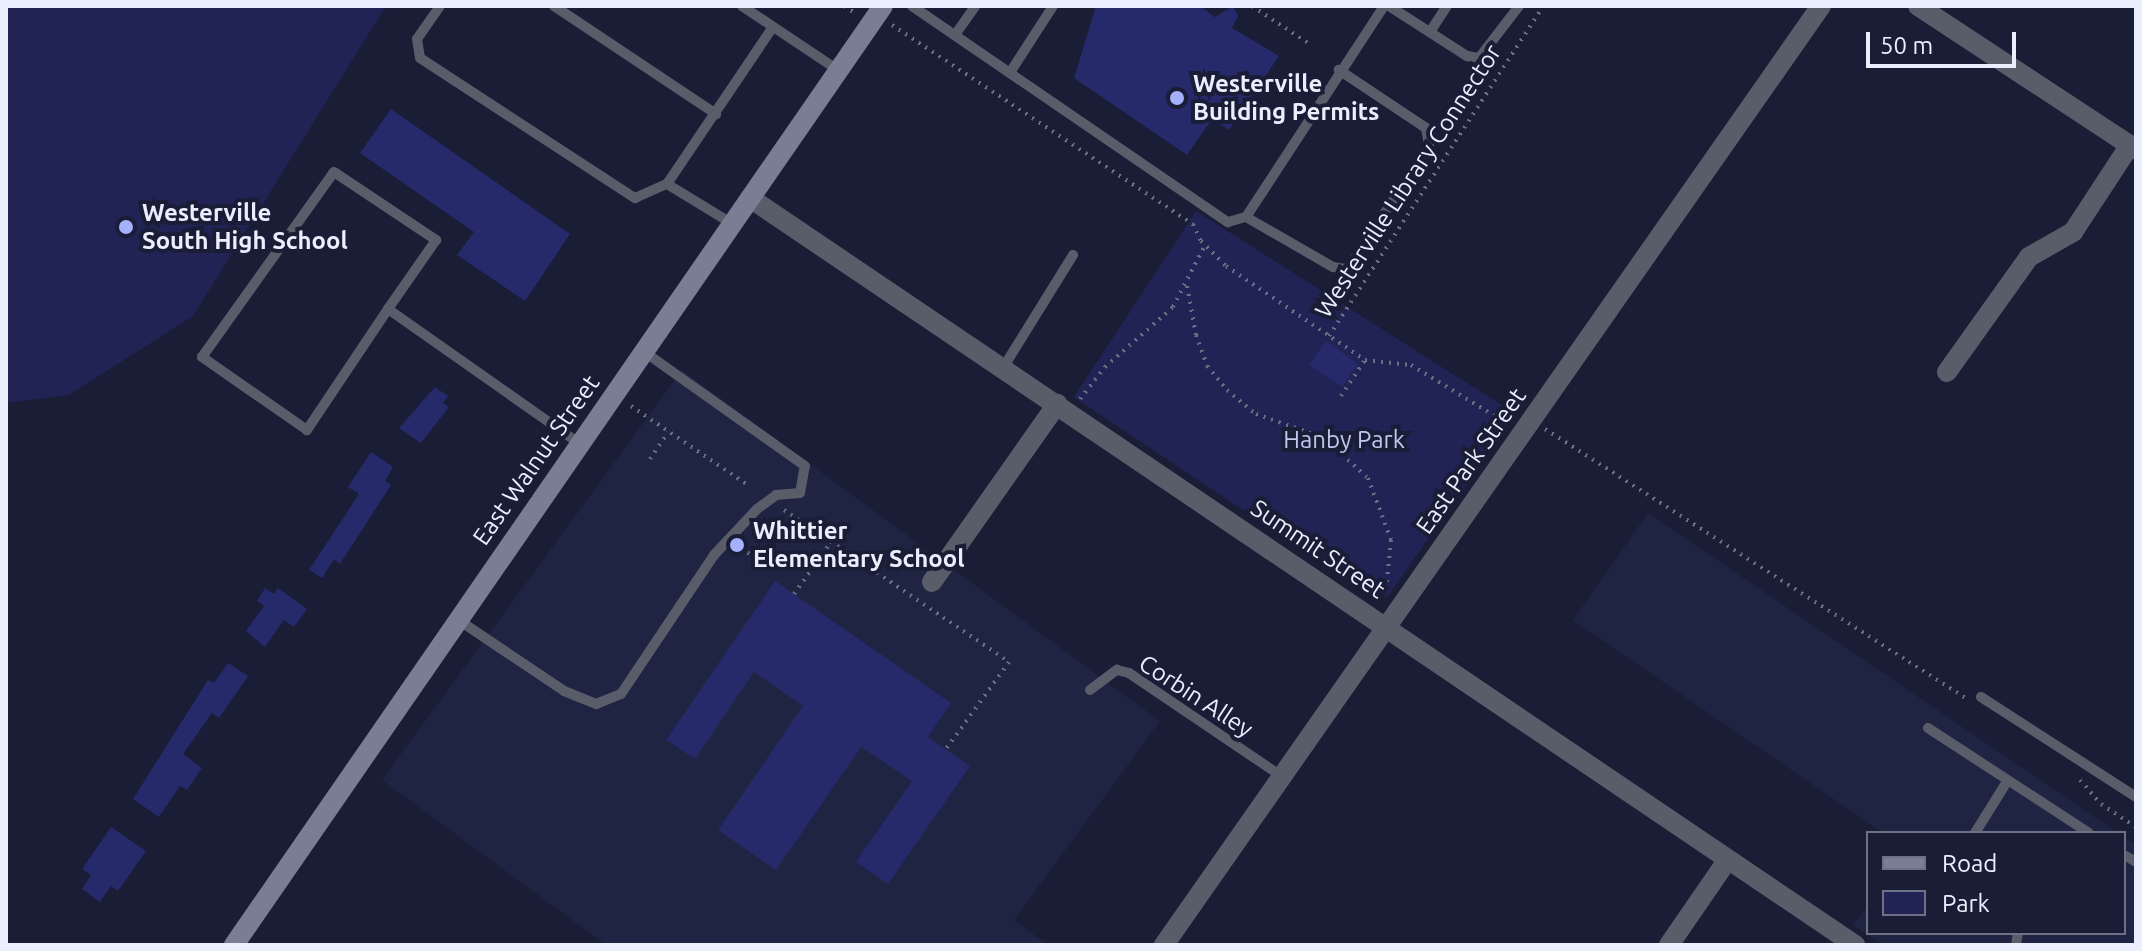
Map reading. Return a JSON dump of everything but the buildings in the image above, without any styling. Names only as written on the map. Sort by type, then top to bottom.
[{"type":"main road","name":"East Walnut Street","points":[[234,945],[880,10]]},
{"type":"street","name":"East Park Street","points":[[1164,945],[1821,6]]},
{"type":"street","points":[[1918,6],[2133,147],[2073,232],[2029,257],[1947,372]]},
{"type":"street","name":"Summit Street","points":[[750,198],[1003,368],[1067,404],[1386,626],[1855,945]]},
{"type":"street","points":[[932,582],[1067,404]]},
{"type":"street","points":[[1669,945],[1728,859]]},
{"type":"lane","points":[[440,6],[417,39],[420,58],[635,198],[667,184],[773,27]]},
{"type":"lane","points":[[554,6],[716,114]]},
{"type":"lane","points":[[742,6],[838,70]]},
{"type":"lane","points":[[912,6],[1011,71],[1214,216],[1228,222],[1246,217],[1339,70],[1387,6],[1467,56],[1479,58],[1519,6]]},
{"type":"lane","points":[[955,35],[975,6]]},
{"type":"lane","points":[[1011,71],[1053,6]]},
{"type":"lane","points":[[1430,32],[1447,6]]},
{"type":"lane","points":[[1246,217],[1333,267],[1348,269],[1429,145],[1426,128],[1339,70]]},
{"type":"lane","points":[[334,172],[436,240],[388,309],[307,430],[202,357],[334,172]]},
{"type":"lane","points":[[667,184],[731,223]]},
{"type":"lane","points":[[1003,368],[1073,255]]},
{"type":"lane","points":[[388,309],[579,443]]},
{"type":"lane","points":[[457,619],[564,691],[596,704],[621,694],[714,555],[757,509],[776,495],[800,493],[805,466],[643,351]]},
{"type":"lane","name":"Corbin Alley","points":[[1090,690],[1117,670],[1174,703],[1281,776]]},
{"type":"lane","points":[[1980,702],[2136,797]]},
{"type":"lane","points":[[1928,728],[2086,831]]},
{"type":"lane","points":[[1976,831],[2008,780]]},
{"type":"path","points":[[844,6],[880,10],[901,29],[1193,224],[1205,245],[1226,266],[1365,360],[1411,365],[1523,433],[1544,428],[1980,702]]},
{"type":"path","points":[[1252,6],[1311,45]]},
{"type":"path","name":"Westerville Library Connector","points":[[1329,336],[1543,6]]},
{"type":"path","points":[[1067,404],[1163,317],[1187,286],[1205,245]]},
{"type":"path","points":[[1187,286],[1199,345],[1227,390],[1256,414],[1324,438],[1368,478],[1391,540],[1384,602]]},
{"type":"path","points":[[1341,396],[1365,360]]},
{"type":"path","points":[[631,406],[749,486]]},
{"type":"path","points":[[650,459],[668,432]]},
{"type":"path","points":[[774,508],[831,542],[1009,662],[946,749]]},
{"type":"path","points":[[731,558],[744,539]]},
{"type":"path","points":[[794,594],[831,542]]},
{"type":"path","points":[[739,547],[772,570]]},
{"type":"path","points":[[2075,775],[2101,804],[2136,827]]},
{"type":"shaded area","name":"Whittier Elementary School","points":[[682,370],[1160,721],[1014,920],[1048,945],[606,945],[382,780]]},
{"type":"shaded area","points":[[1648,513],[2115,831],[1880,831],[1573,620]]},
{"type":"shaded area","points":[[2126,838],[2136,845],[2136,945],[1883,945],[1868,935],[2126,935]]},
{"type":"shaded area","points":[[1866,909],[1866,934],[1853,925]]},
{"type":"green space","name":"Westerville South High School","points":[[6,6],[386,6],[193,316],[69,395],[6,403]]},
{"type":"green space","name":"Hanby Park","points":[[1196,211],[1516,414],[1388,596],[1375,598],[1074,397]]},
{"type":"place","name":"Westerville Building Permits","points":[[1177,98]]},
{"type":"place","name":"Westerville South High School","points":[[126,227]]},
{"type":"place","name":"Whittier Elementary School","points":[[737,545]]}]
